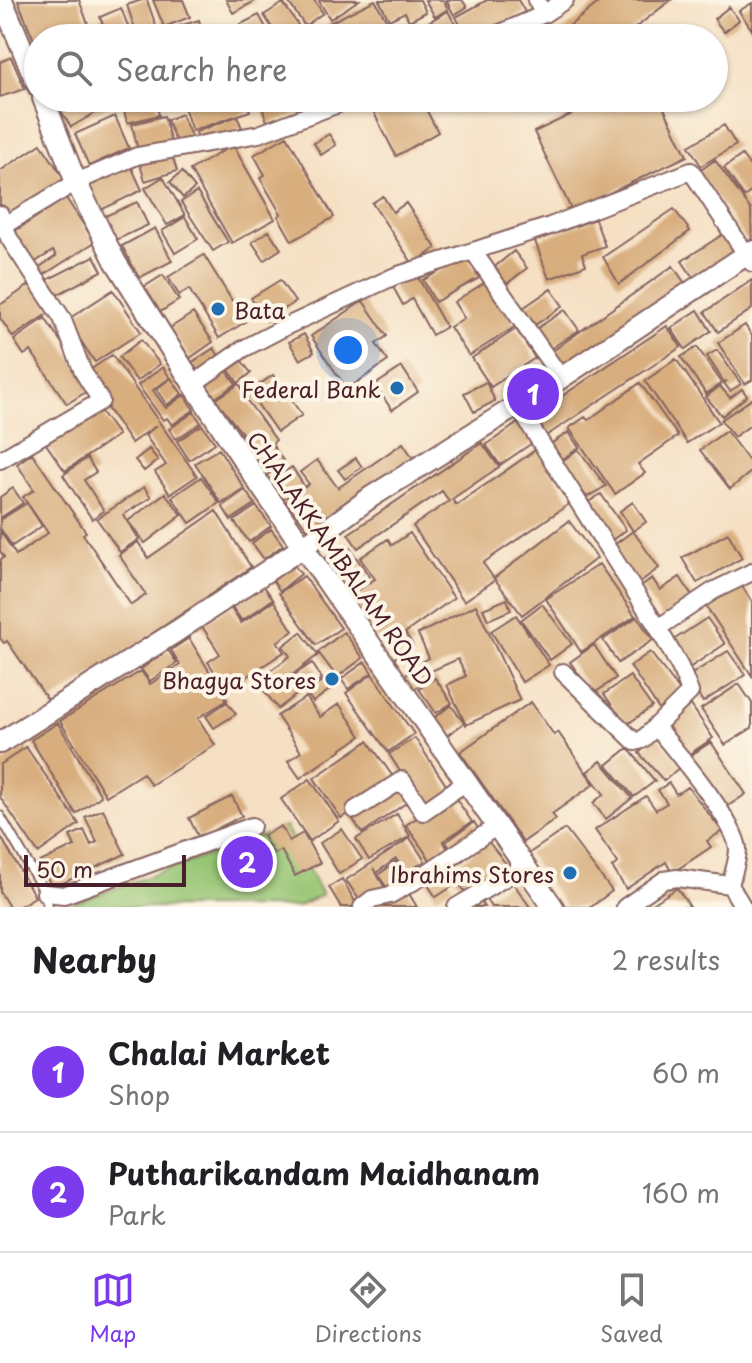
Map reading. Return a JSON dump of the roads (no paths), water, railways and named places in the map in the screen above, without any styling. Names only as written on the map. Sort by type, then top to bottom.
[{"type":"street","points":[[2,0],[24,53]]},
{"type":"street","points":[[512,24],[540,7],[565,0]]},
{"type":"street","name":"CHALAKKAMBALAM ROAD","points":[[48,112],[76,182],[115,261],[193,384],[553,907]]},
{"type":"street","points":[[0,460],[101,401],[83,372],[62,318],[9,238],[2,222],[76,182],[137,156],[259,134],[317,112]]},
{"type":"street","points":[[0,743],[249,583],[371,497],[750,257],[691,171],[550,226],[395,276],[243,349],[193,384]]},
{"type":"street","points":[[473,251],[561,378]]},
{"type":"street","points":[[517,405],[658,628],[690,692],[642,740],[635,742],[563,672]]},
{"type":"street","points":[[658,628],[713,591],[750,578]]},
{"type":"street","points":[[655,726],[731,825],[738,850],[730,885],[743,907]]},
{"type":"street","points":[[355,810],[402,780],[423,812],[466,782]]},
{"type":"street","points":[[46,900],[252,826]]},
{"type":"street","points":[[362,907],[372,899],[390,895],[413,882],[497,826]]},
{"type":"street","points":[[456,907],[525,866]]},
{"type":"street","points":[[625,907],[664,880],[677,878],[730,885]]},
{"type":"lane","points":[[0,816],[46,900]]},
{"type":"place","name":"Bata","points":[[218,309]]},
{"type":"place","name":"Federal Bank","points":[[397,388]]},
{"type":"place","name":"Chalai Market","points":[[533,394]]},
{"type":"place","name":"Bhagya Stores","points":[[332,679]]},
{"type":"place","name":"Putharikandam Maidhanam","points":[[247,862]]},
{"type":"place","name":"Ibrahims Stores","points":[[570,873]]}]
